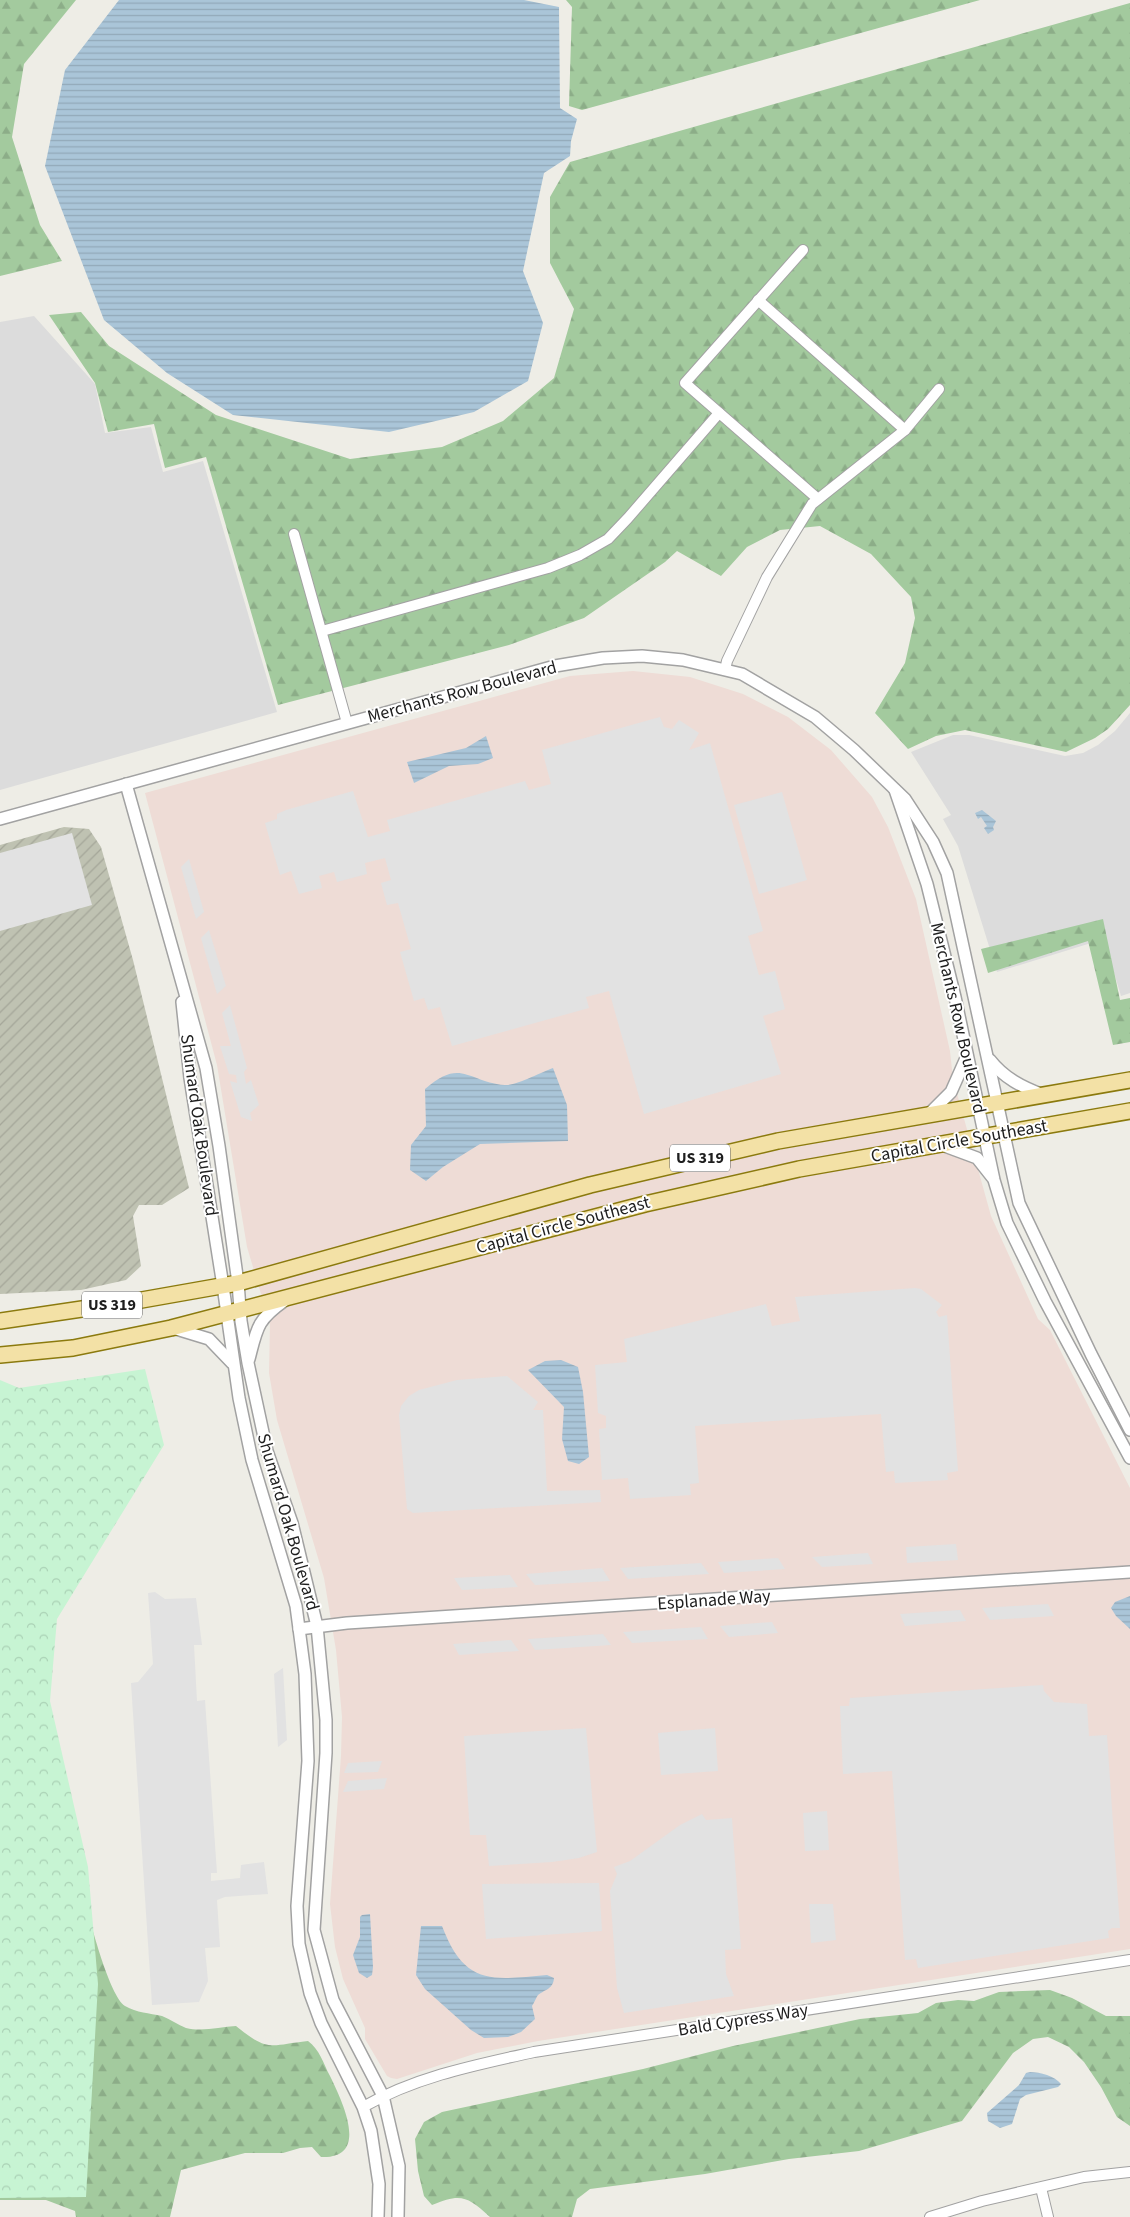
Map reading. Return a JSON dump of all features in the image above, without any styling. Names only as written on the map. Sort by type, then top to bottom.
[{"type":"main road","name":"Capital Circle Southeast","points":[[0,1322],[230,1285],[338,1257],[590,1185],[778,1141],[1130,1080]]},
{"type":"main road","name":"Capital Circle Southeast","points":[[0,1355],[73,1348],[171,1328],[233,1310],[290,1297],[645,1204],[799,1168],[1130,1111]]},
{"type":"street","points":[[803,250],[685,383],[818,499]]},
{"type":"street","points":[[758,300],[905,430]]},
{"type":"street","points":[[724,670],[767,577],[812,504],[905,430],[939,389]]},
{"type":"street","points":[[322,631],[548,568],[580,554],[608,538],[628,518],[719,413]]},
{"type":"street","points":[[294,534],[347,723]]},
{"type":"street","name":"Merchants Row Boulevard","points":[[0,819],[509,677],[555,666],[603,658],[642,656],[683,660],[742,674],[815,717],[854,750],[905,799],[933,842],[947,873],[1019,1203],[1070,1311],[1130,1430]]},
{"type":"street","name":"Shumard Oak Boulevard","points":[[126,784],[206,1068],[233,1310],[232,1363],[252,1460],[292,1591],[299,1629],[305,1674],[308,1761],[299,1864],[298,1937],[310,1992],[321,2023],[363,2107],[371,2131],[377,2166],[378,2217]]},
{"type":"street","name":"Merchants Row Boulevard","points":[[895,790],[927,884],[994,1180],[1010,1230],[1130,1458]]},
{"type":"street","name":"Shumard Oak Boulevard","points":[[178,968],[190,1078],[230,1285]]},
{"type":"street","points":[[929,1114],[951,1092],[967,1056]]},
{"type":"street","points":[[988,1058],[1009,1079],[1044,1095]]},
{"type":"street","points":[[941,1145],[977,1158],[994,1180]]},
{"type":"street","points":[[248,1363],[256,1328],[269,1312],[290,1297]]},
{"type":"street","name":"Shumard Oak Boulevard","points":[[233,1310],[248,1363],[267,1451],[292,1523],[317,1626],[326,1720],[326,1753],[314,1930],[333,2000],[383,2096],[398,2166],[398,2217]]},
{"type":"street","points":[[1056,1319],[1070,1311]]},
{"type":"street","points":[[171,1328],[209,1339],[232,1363]]},
{"type":"street","points":[[273,1530],[292,1523]]},
{"type":"street","name":"Esplanade Way","points":[[299,1629],[317,1626],[1130,1572]]},
{"type":"street","name":"Bald Cypress Way","points":[[363,2107],[383,2096],[476,2064],[534,2052],[1130,1960]]},
{"type":"street","points":[[930,2217],[982,2201],[1084,2178],[1130,2172]]},
{"type":"street","points":[[1041,2188],[1048,2217]]},
{"type":"shaded area","points":[[34,316],[95,384],[105,433],[151,427],[163,472],[203,461],[277,712],[0,790],[0,322]]},
{"type":"shaded area","points":[[633,671],[690,677],[743,694],[788,717],[831,750],[872,797],[888,827],[916,899],[950,1051],[953,1079],[991,1216],[1038,1319],[1050,1330],[1130,1488],[1130,1949],[538,2041],[477,2053],[397,2079],[391,2078],[387,2076],[365,2039],[365,2028],[343,1979],[335,1947],[330,1904],[342,1717],[336,1650],[324,1578],[277,1420],[269,1373],[270,1324],[247,1247],[217,1065],[145,793],[570,676]]},
{"type":"shaded area","points":[[1130,713],[1130,993],[1121,996],[1104,939],[997,972],[958,846],[943,819],[951,815],[911,752],[953,735],[969,735],[1065,756],[1083,753],[1098,745],[1115,731]]},
{"type":"shaded area","points":[[660,717],[664,727],[672,729],[679,720],[699,733],[689,750],[710,743],[763,931],[748,936],[759,975],[775,971],[785,1009],[763,1016],[781,1074],[644,1114],[609,991],[586,997],[589,1008],[452,1046],[440,1007],[428,1010],[424,998],[414,1001],[400,952],[411,949],[398,903],[387,905],[381,883],[391,880],[385,858],[365,863],[367,874],[337,882],[334,872],[319,876],[322,888],[299,894],[291,871],[280,875],[265,823],[277,819],[277,814],[286,810],[353,791],[368,837],[390,831],[387,820],[525,781],[529,790],[551,784],[542,750]]},
{"type":"shaded area","points":[[782,792],[807,880],[759,894],[734,805]]},
{"type":"shaded area","points":[[64,827],[89,829],[101,847],[133,960],[189,1188],[162,1205],[139,1205],[133,1216],[141,1266],[126,1280],[81,1290],[0,1294],[0,845]]},
{"type":"shaded area","points":[[72,833],[92,905],[0,931],[0,853]]},
{"type":"shaded area","points":[[189,859],[204,912],[196,919],[181,867]]},
{"type":"shaded area","points":[[209,930],[226,986],[217,994],[201,938]]},
{"type":"shaded area","points":[[230,1005],[247,1068],[244,1072],[246,1084],[251,1080],[259,1105],[250,1113],[252,1121],[241,1117],[230,1081],[237,1083],[236,1075],[229,1074],[220,1046],[231,1046],[222,1013]]},
{"type":"shaded area","points":[[921,1289],[942,1305],[936,1312],[939,1317],[947,1315],[958,1471],[947,1473],[948,1480],[895,1483],[894,1471],[886,1472],[881,1414],[695,1426],[699,1483],[690,1484],[691,1495],[630,1499],[628,1478],[602,1480],[599,1429],[606,1428],[606,1416],[598,1413],[595,1365],[627,1362],[624,1339],[766,1304],[772,1326],[800,1321],[795,1297]]},
{"type":"shaded area","points":[[507,1376],[538,1402],[533,1410],[543,1410],[547,1491],[600,1490],[601,1502],[413,1513],[407,1509],[399,1415],[401,1406],[409,1396],[419,1390],[457,1380]]},
{"type":"shaded area","points":[[956,1544],[958,1560],[907,1563],[906,1547]]},
{"type":"shaded area","points":[[868,1553],[873,1564],[822,1567],[812,1557]]},
{"type":"shaded area","points":[[778,1558],[785,1569],[724,1573],[718,1562]]},
{"type":"shaded area","points":[[701,1563],[709,1574],[628,1579],[620,1568]]},
{"type":"shaded area","points":[[602,1568],[610,1581],[535,1585],[526,1574]]},
{"type":"shaded area","points":[[510,1575],[518,1587],[462,1590],[454,1578]]},
{"type":"shaded area","points":[[155,1592],[165,1599],[196,1598],[202,1645],[194,1645],[197,1701],[205,1700],[217,1873],[211,1873],[211,1881],[240,1878],[241,1865],[264,1862],[268,1894],[225,1897],[217,1900],[220,1947],[205,1948],[208,1981],[199,2002],[152,2005],[131,1683],[138,1682],[153,1664],[148,1593]]},
{"type":"shaded area","points":[[1048,1604],[1054,1616],[990,1620],[982,1608]]},
{"type":"shaded area","points":[[960,1610],[966,1621],[905,1626],[900,1614]]},
{"type":"shaded area","points":[[772,1622],[778,1633],[729,1637],[720,1626]]},
{"type":"shaded area","points":[[701,1627],[708,1639],[632,1643],[623,1632]]},
{"type":"shaded area","points":[[603,1634],[611,1645],[535,1650],[528,1639]]},
{"type":"shaded area","points":[[511,1640],[519,1651],[459,1655],[453,1644]]},
{"type":"shaded area","points":[[283,1668],[287,1740],[278,1747],[274,1674]]},
{"type":"shaded area","points":[[1043,1685],[1044,1691],[1054,1702],[1087,1704],[1089,1736],[1107,1735],[1120,1928],[1112,1928],[1108,1931],[1109,1938],[918,1968],[916,1959],[905,1960],[892,1771],[843,1774],[840,1706],[849,1706],[850,1698]]},
{"type":"shaded area","points":[[586,1728],[597,1852],[579,1858],[552,1862],[489,1866],[486,1835],[470,1835],[464,1736]]},
{"type":"shaded area","points":[[715,1728],[718,1771],[661,1775],[658,1733]]},
{"type":"shaded area","points":[[382,1761],[378,1772],[344,1773],[348,1763]]},
{"type":"shaded area","points":[[387,1778],[384,1789],[343,1792],[348,1781]]},
{"type":"shaded area","points":[[827,1811],[829,1850],[805,1851],[803,1813]]},
{"type":"shaded area","points":[[702,1814],[706,1820],[732,1818],[741,1949],[725,1950],[726,1974],[734,1996],[624,2013],[617,1988],[610,1891],[617,1874],[614,1867],[630,1861],[680,1825]]},
{"type":"shaded area","points":[[599,1883],[602,1931],[486,1939],[482,1884]]},
{"type":"shaded area","points":[[809,1904],[833,1904],[836,1940],[811,1943]]},
{"type":"green space","points":[[0,0],[76,0],[24,64],[12,137],[40,225],[62,261],[0,276]]},
{"type":"green space","points":[[566,0],[980,0],[582,110],[569,106],[572,7]]},
{"type":"green space","points":[[1130,3],[1130,705],[1108,729],[1095,738],[1066,752],[965,730],[936,736],[908,749],[875,713],[905,663],[915,618],[911,597],[871,554],[820,526],[780,530],[747,547],[721,576],[677,551],[665,562],[584,618],[509,645],[278,705],[206,457],[165,468],[154,424],[108,432],[95,383],[49,315],[81,312],[109,346],[216,415],[350,459],[442,447],[503,421],[554,378],[574,309],[550,263],[550,197],[570,162]]},
{"type":"green space","points":[[1103,919],[1120,1000],[1130,998],[1130,1042],[1113,1045],[1088,941],[988,973],[981,949]]},
{"type":"green space","points":[[145,1369],[164,1445],[57,1619],[50,1701],[88,1867],[98,1984],[86,2197],[0,2198],[0,1380],[19,1388]]},
{"type":"green space","points":[[0,1857],[85,1903],[107,1974],[119,1999],[125,2006],[162,2016],[186,2028],[205,2029],[236,2026],[263,2044],[277,2045],[308,2041],[316,2048],[321,2057],[346,2113],[349,2139],[345,2149],[336,2155],[321,2157],[312,2147],[283,2153],[245,2153],[181,2170],[170,2217],[76,2217],[75,2211],[46,2200],[0,2200]]},
{"type":"green space","points":[[1050,1990],[1072,1998],[1106,2016],[1130,2016],[1130,2126],[1117,2117],[1101,2087],[1084,2062],[1069,2047],[1048,2037],[1033,2039],[1013,2053],[962,2121],[859,2151],[789,2159],[705,2174],[590,2189],[577,2199],[572,2217],[490,2217],[469,2201],[463,2199],[450,2199],[432,2205],[424,2196],[418,2171],[415,2139],[424,2122],[442,2112],[643,2069],[733,2046],[860,2019],[918,2013],[936,2003],[958,2000],[974,2001],[999,1992]]},
{"type":"water","points":[[119,0],[524,0],[559,7],[560,108],[577,119],[571,141],[570,156],[544,173],[523,271],[543,323],[528,381],[474,412],[389,432],[233,415],[167,373],[104,320],[45,166],[65,70]]},
{"type":"water","points":[[486,736],[493,758],[478,764],[449,766],[414,783],[407,762],[466,748]]},
{"type":"water","points":[[982,810],[996,821],[993,827],[994,830],[988,834],[984,828],[987,826],[981,817],[978,819],[975,813]]},
{"type":"water","points":[[553,1068],[567,1105],[568,1141],[480,1144],[443,1167],[426,1181],[410,1170],[411,1145],[426,1126],[425,1089],[437,1080],[447,1074],[456,1073],[492,1083],[509,1085]]},
{"type":"water","points":[[561,1360],[578,1367],[583,1392],[589,1457],[579,1464],[568,1461],[562,1439],[564,1407],[528,1370],[545,1361]]},
{"type":"water","points":[[1130,1596],[1130,1629],[1116,1616],[1111,1608],[1115,1602]]},
{"type":"water","points":[[370,1914],[373,1967],[372,1975],[367,1978],[359,1973],[353,1955],[360,1937],[360,1917]]},
{"type":"water","points":[[421,1926],[442,1926],[460,1960],[482,1975],[495,1978],[510,1978],[547,1975],[554,1978],[551,1987],[538,1995],[532,2006],[535,2019],[521,2032],[508,2037],[484,2038],[471,2030],[425,1989],[416,1975]]},
{"type":"water","points":[[1026,2073],[1047,2075],[1061,2084],[1058,2087],[1026,2095],[1020,2099],[1012,2124],[1000,2128],[988,2121],[987,2113],[1019,2085]]}]
